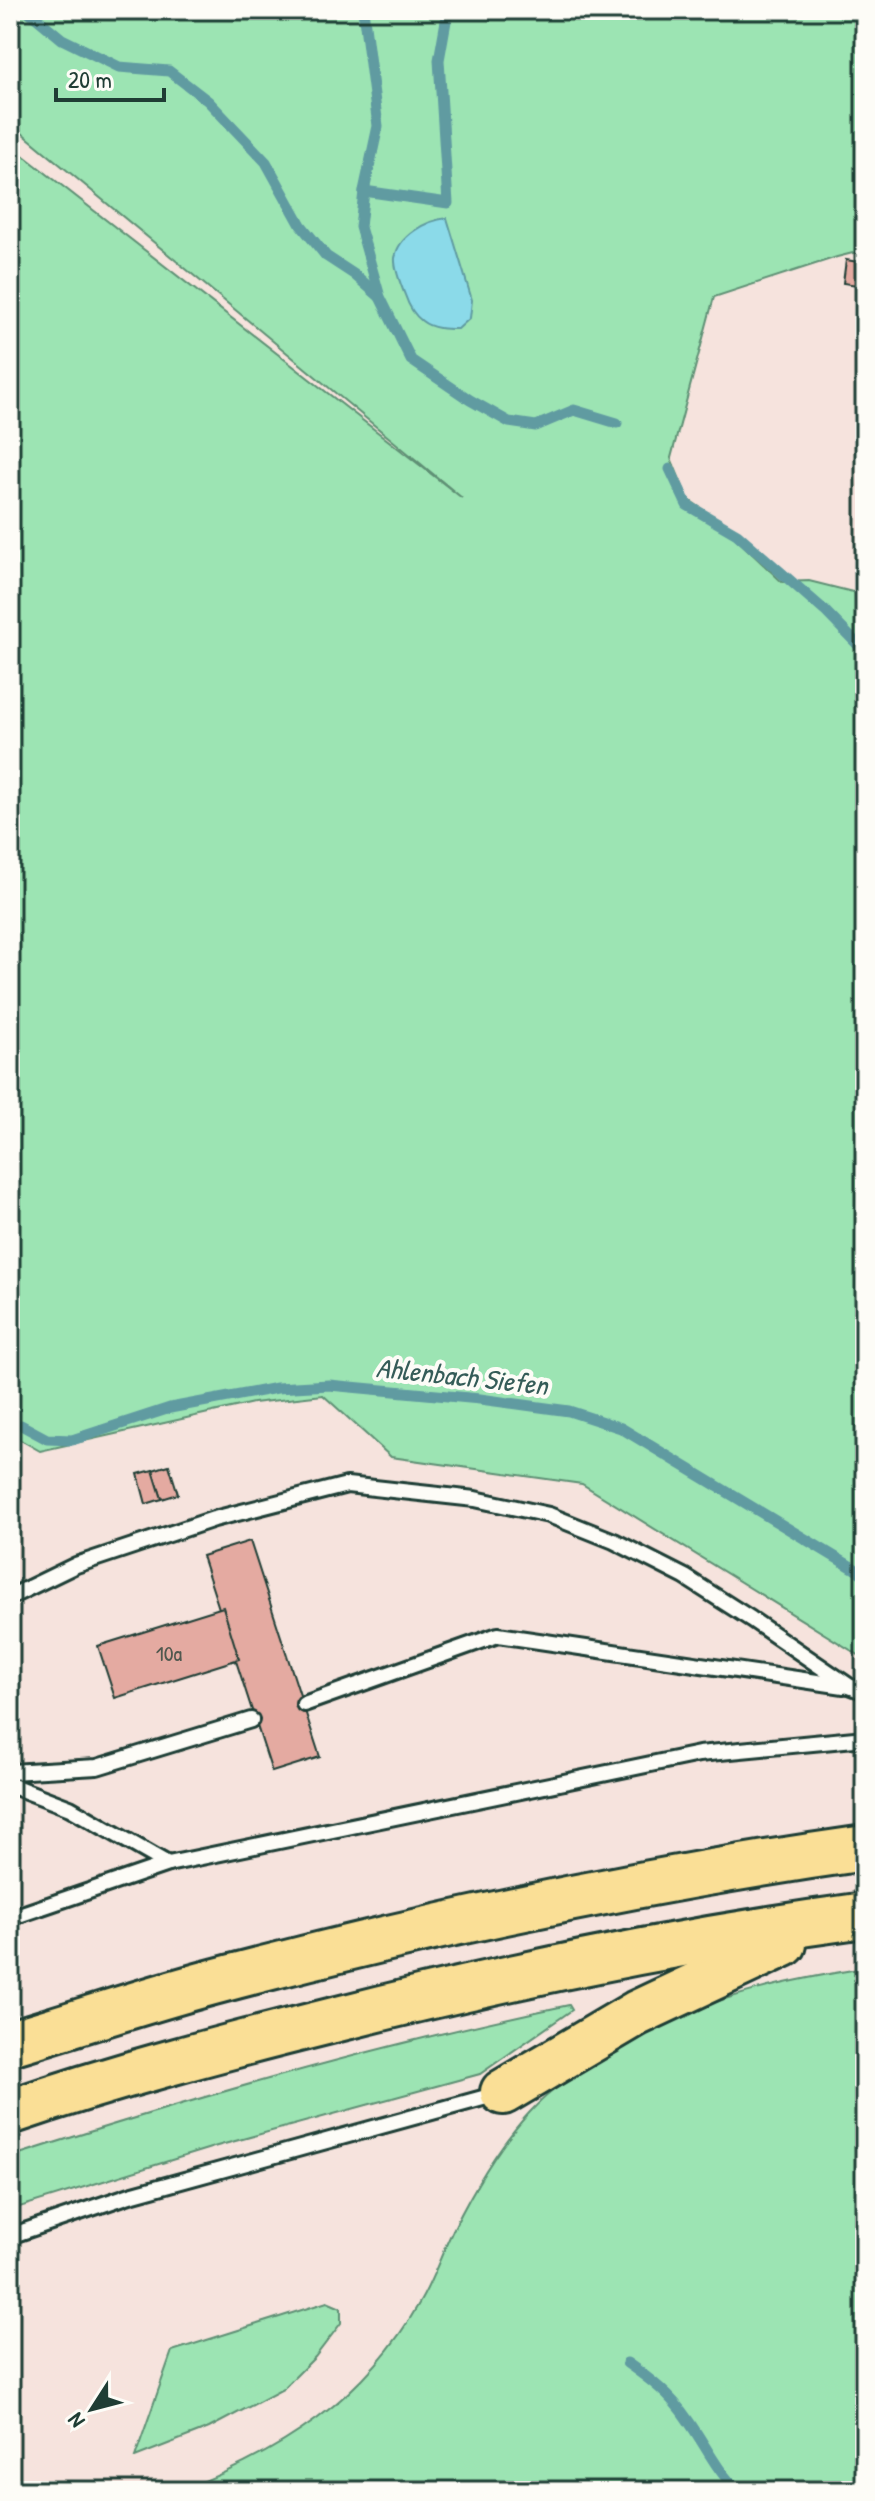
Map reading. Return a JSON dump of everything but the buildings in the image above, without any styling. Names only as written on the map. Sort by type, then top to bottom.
[{"type":"highway","points":[[10,2043],[212,1983],[485,1916],[761,1863],[865,1848]]},
{"type":"highway","points":[[503,2092],[637,2013],[706,1979],[855,1916]]},
{"type":"highway","points":[[10,2112],[102,2081],[458,1988],[678,1945],[855,1916]]},
{"type":"lane","points":[[10,1597],[76,1565],[280,1500],[347,1485],[432,1494],[475,1499],[549,1515],[614,1541],[685,1577],[849,1686]]},
{"type":"lane","points":[[304,1704],[498,1635],[849,1686],[865,1692]]},
{"type":"lane","points":[[10,1772],[97,1767],[251,1720]]},
{"type":"lane","points":[[10,1918],[168,1864],[699,1754],[865,1738]]},
{"type":"lane","points":[[10,1785],[70,1808],[168,1864]]},
{"type":"lane","points":[[10,2236],[130,2195],[503,2092]]},
{"type":"green space","points":[[10,10],[865,10],[865,250],[714,297],[671,458],[688,499],[711,515],[782,582],[809,581],[865,595],[865,1659],[582,1484],[391,1457],[323,1395],[253,1403],[40,1451],[10,1434],[10,145],[462,498],[10,123]]},
{"type":"green space","points":[[865,1968],[865,2491],[179,2491],[253,2459],[286,2440],[318,2418],[374,2366],[421,2300],[454,2228],[488,2167],[519,2125],[557,2087],[649,2030],[705,2006],[784,1983]]},
{"type":"green space","points":[[569,2005],[572,2010],[480,2074],[217,2146],[10,2210],[10,2157],[287,2074],[428,2037]]},
{"type":"green space","points":[[327,2302],[341,2308],[341,2323],[315,2357],[283,2389],[209,2428],[135,2457],[172,2351]]},
{"type":"water","points":[[447,218],[472,300],[470,318],[458,329],[430,326],[416,316],[406,298],[395,262],[397,250],[407,236],[431,222]]},
{"type":"waterway","points":[[27,10],[62,39],[119,67],[169,71],[208,101],[266,162],[301,225],[326,256],[379,296]]},
{"type":"waterway","points":[[363,10],[378,126],[364,191]]},
{"type":"waterway","points":[[448,10],[439,60],[448,203],[364,191],[360,227],[380,297],[411,360],[509,422],[536,426],[574,410],[617,423]]},
{"type":"waterway","points":[[670,469],[687,505],[737,534],[825,611],[865,652]]},
{"type":"waterway","name":"Ahlenbach Siefen","points":[[21,1425],[47,1439],[72,1440],[170,1408],[277,1388],[329,1385],[569,1411],[621,1428],[865,1575]]},
{"type":"waterway","points":[[627,2363],[674,2402],[738,2491]]}]
